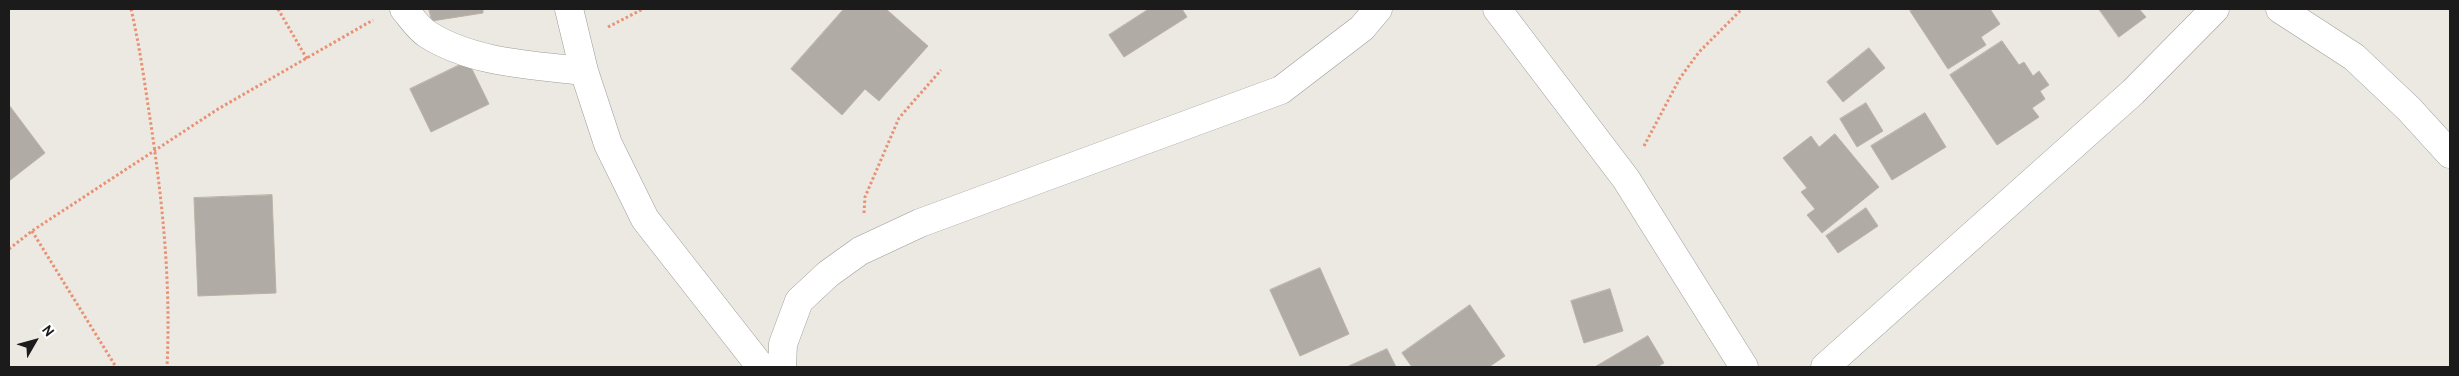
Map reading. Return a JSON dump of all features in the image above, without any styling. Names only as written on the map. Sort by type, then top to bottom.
[{"type":"street","points":[[404,9],[426,33],[460,51],[520,63],[584,71]]},
{"type":"street","points":[[569,9],[584,71],[608,144],[645,219],[761,367]]},
{"type":"street","points":[[782,367],[783,344],[800,301],[828,274],[860,251],[920,223],[1281,90],[1362,28],[1378,9]]},
{"type":"street","points":[[1498,9],[1626,180],[1744,367]]},
{"type":"street","points":[[1825,367],[2133,92],[2216,9]]},
{"type":"street","points":[[2280,9],[2354,57],[2409,109],[2450,154]]},
{"type":"path","points":[[131,9],[138,41],[154,149],[164,234],[169,338],[168,367]]},
{"type":"path","points":[[278,9],[306,59]]},
{"type":"path","points":[[1626,180],[1680,78],[1699,52],[1742,9]]},
{"type":"path","points":[[9,249],[32,231],[154,149],[378,18]]},
{"type":"path","points":[[860,251],[865,197],[899,118],[941,70]]},
{"type":"path","points":[[32,231],[116,367]]},
{"type":"building","points":[[429,9],[483,9],[483,13],[432,21]]},
{"type":"building","points":[[844,9],[886,9],[928,46],[879,101],[865,89],[842,115],[791,69]]},
{"type":"building","points":[[1149,9],[1182,9],[1187,17],[1124,57],[1109,35]]},
{"type":"building","points":[[1914,9],[1990,9],[2000,24],[1981,37],[1986,45],[1948,69],[1910,11]]},
{"type":"building","points":[[2099,9],[2139,9],[2146,17],[2119,37]]},
{"type":"building","points":[[2002,41],[2019,65],[2024,62],[2033,76],[2039,71],[2049,85],[2040,91],[2045,99],[2032,108],[2039,117],[1997,145],[1950,75]]},
{"type":"building","points":[[1869,48],[1885,68],[1843,102],[1827,82]]},
{"type":"building","points":[[468,61],[489,104],[431,132],[410,89]]},
{"type":"building","points":[[1866,103],[1883,131],[1857,147],[1840,119]]},
{"type":"building","points":[[9,105],[45,153],[9,181]]},
{"type":"building","points":[[1925,113],[1946,147],[1892,180],[1871,146]]},
{"type":"building","points":[[1835,134],[1879,187],[1822,233],[1807,215],[1815,209],[1801,192],[1807,188],[1783,158],[1811,136],[1819,147]]},
{"type":"building","points":[[272,195],[276,293],[198,296],[194,198]]},
{"type":"building","points":[[1866,208],[1878,226],[1838,253],[1826,236]]},
{"type":"building","points":[[1320,268],[1349,334],[1300,356],[1270,290]]},
{"type":"building","points":[[1610,289],[1623,331],[1584,343],[1571,301]]},
{"type":"building","points":[[1470,305],[1505,356],[1489,367],[1412,367],[1402,353]]},
{"type":"building","points":[[1648,336],[1664,363],[1657,367],[1595,367]]},
{"type":"building","points":[[1387,349],[1396,367],[1347,367]]}]
